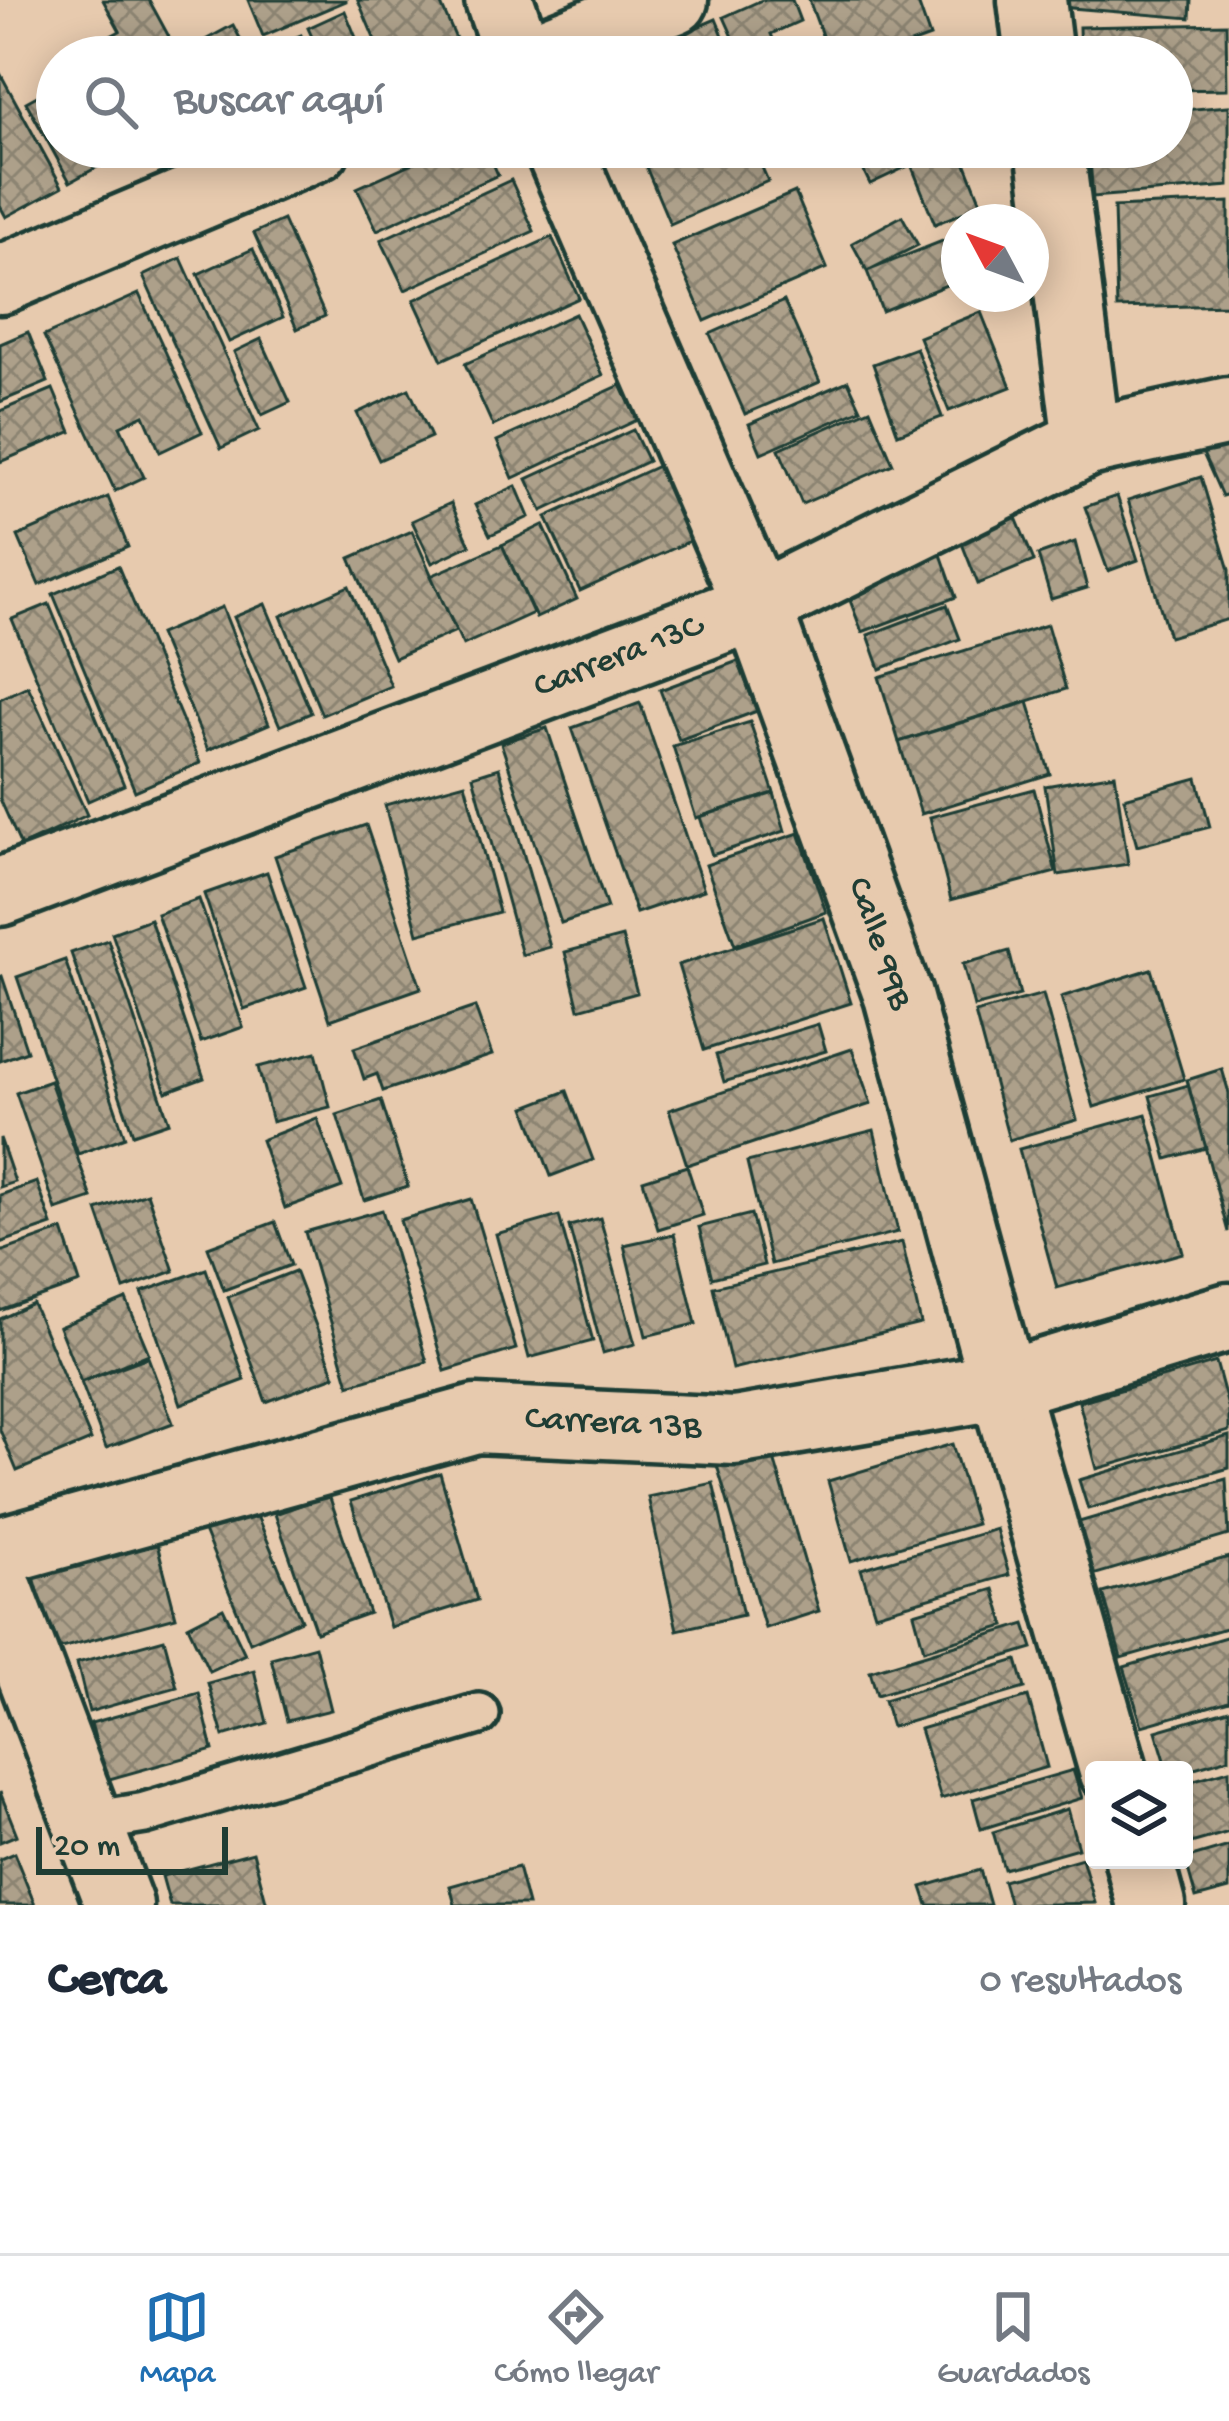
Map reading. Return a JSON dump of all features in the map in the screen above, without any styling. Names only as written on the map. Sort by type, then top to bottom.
[{"type":"street","points":[[499,0],[512,36]]},
{"type":"street","points":[[584,36],[674,0]]},
{"type":"street","points":[[1032,0],[1036,36]]},
{"type":"street","points":[[0,280],[266,168]]},
{"type":"street","name":"Calle 99B","points":[[567,168],[757,606],[898,996],[1110,1761]]},
{"type":"street","points":[[1053,168],[1087,442]]},
{"type":"street","name":"Carrera 13C","points":[[0,892],[757,606],[1087,442],[1229,411]]},
{"type":"street","name":"Carrera 13B","points":[[0,1551],[476,1419],[735,1431],[1003,1385],[1229,1317]]},
{"type":"street","points":[[0,1592],[119,1905]]},
{"type":"street","points":[[1141,1869],[1151,1905]]},
{"type":"lane","points":[[90,1822],[145,1813],[479,1714]]},
{"type":"building","points":[[103,0],[149,0],[169,36],[111,36],[120,31]]},
{"type":"building","points":[[248,0],[346,0],[346,1],[263,36]]},
{"type":"building","points":[[358,0],[439,0],[455,36],[373,36]]},
{"type":"building","points":[[762,0],[792,0],[800,21],[772,36],[733,36],[724,17]]},
{"type":"building","points":[[809,0],[917,0],[930,36],[822,36]]},
{"type":"building","points":[[1060,0],[1191,0],[1190,18],[1060,7]]},
{"type":"building","points":[[345,11],[355,36],[312,36],[308,28]]},
{"type":"building","points":[[716,19],[723,36],[677,36]]},
{"type":"building","points":[[1226,24],[1227,89],[1193,90],[1193,36],[1079,36],[1079,27]]},
{"type":"building","points":[[233,25],[239,36],[213,36]]},
{"type":"building","points":[[0,73],[36,139],[36,168],[52,168],[62,187],[6,217],[0,206]]},
{"type":"building","points":[[36,97],[36,120],[26,102]]},
{"type":"building","points":[[1229,106],[1229,186],[1093,197],[1091,168],[1193,168],[1193,109]]},
{"type":"building","points":[[62,168],[96,168],[70,182]]},
{"type":"building","points":[[401,168],[495,168],[498,175],[377,230],[357,188]]},
{"type":"building","points":[[646,168],[762,168],[768,181],[670,224]]},
{"type":"building","points":[[862,168],[904,168],[870,184]]},
{"type":"building","points":[[912,168],[967,168],[982,204],[941,204],[941,222],[935,224]]},
{"type":"building","points":[[511,180],[534,231],[405,290],[381,240]]},
{"type":"building","points":[[795,192],[827,268],[705,321],[672,245]]},
{"type":"building","points":[[1229,202],[1229,305],[1117,308],[1114,207]]},
{"type":"building","points":[[902,216],[918,245],[867,271],[852,243]]},
{"type":"building","points":[[283,220],[325,316],[297,329],[254,233]]},
{"type":"building","points":[[552,237],[579,298],[442,360],[414,300]]},
{"type":"building","points":[[941,242],[941,287],[882,311],[867,271]]},
{"type":"building","points":[[253,249],[283,317],[229,342],[198,274]]},
{"type":"building","points":[[181,258],[259,430],[221,448],[143,276]]},
{"type":"building","points":[[139,294],[202,432],[160,452],[144,415],[120,426],[144,477],[115,491],[44,336]]},
{"type":"building","points":[[784,301],[820,382],[745,414],[710,334]]},
{"type":"building","points":[[981,312],[1011,387],[949,411],[919,337]]},
{"type":"building","points":[[575,314],[603,375],[493,426],[465,364]]},
{"type":"building","points":[[28,332],[48,382],[0,402],[0,344]]},
{"type":"building","points":[[261,339],[290,402],[262,415],[234,352]]},
{"type":"building","points":[[916,348],[942,417],[898,434],[873,364]]},
{"type":"building","points":[[848,381],[861,409],[761,453],[749,424]]},
{"type":"building","points":[[621,385],[637,420],[513,478],[497,441]]},
{"type":"building","points":[[53,389],[71,432],[0,462],[0,411]]},
{"type":"building","points":[[409,389],[431,437],[379,460],[357,413]]},
{"type":"building","points":[[870,409],[893,464],[802,504],[779,449]]},
{"type":"building","points":[[633,430],[648,461],[542,511],[527,479]]},
{"type":"building","points":[[1229,438],[1229,494],[1222,496],[1201,449]]},
{"type":"building","points":[[658,466],[692,540],[580,591],[546,517]]},
{"type":"building","points":[[1201,477],[1229,570],[1229,619],[1169,637],[1128,500]]},
{"type":"building","points":[[516,486],[529,517],[490,535],[475,505]]},
{"type":"building","points":[[1117,496],[1138,560],[1108,571],[1085,507]]},
{"type":"building","points":[[108,497],[128,547],[39,585],[18,536]]},
{"type":"building","points":[[451,503],[470,545],[432,563],[412,521]]},
{"type":"building","points":[[1012,508],[1034,561],[978,584],[957,531]]},
{"type":"building","points":[[543,525],[577,599],[536,618],[502,545]]},
{"type":"building","points":[[412,531],[456,631],[394,658],[350,558]]},
{"type":"building","points":[[1075,542],[1087,588],[1051,599],[1038,555]]},
{"type":"building","points":[[937,543],[956,597],[862,632],[842,579]]},
{"type":"building","points":[[502,545],[533,613],[463,645],[431,576]]},
{"type":"building","points":[[118,566],[200,763],[135,791],[53,594]]},
{"type":"building","points":[[349,586],[391,686],[322,715],[281,616]]},
{"type":"building","points":[[49,604],[124,785],[88,801],[12,619]]},
{"type":"building","points":[[265,604],[311,713],[280,726],[234,617]]},
{"type":"building","points":[[947,605],[960,639],[880,669],[868,635]]},
{"type":"building","points":[[222,607],[269,724],[208,750],[159,634]]},
{"type":"building","points":[[1047,625],[1066,689],[899,742],[879,677]]},
{"type":"building","points":[[738,661],[757,711],[679,740],[660,690]]},
{"type":"building","points":[[28,686],[87,815],[21,846],[0,799],[0,699]]},
{"type":"building","points":[[1028,702],[1050,774],[921,814],[899,742]]},
{"type":"building","points":[[640,703],[704,890],[636,913],[572,728]]},
{"type":"building","points":[[750,722],[774,793],[696,818],[673,746]]},
{"type":"building","points":[[547,728],[607,908],[561,923],[501,743]]},
{"type":"building","points":[[499,768],[550,947],[522,955],[473,776]]},
{"type":"building","points":[[1115,774],[1128,864],[1058,875],[1045,786]]},
{"type":"building","points":[[1197,778],[1210,827],[1137,846],[1124,798]]},
{"type":"building","points":[[465,783],[499,912],[418,934],[385,805]]},
{"type":"building","points":[[1034,789],[1056,872],[951,900],[930,817]]},
{"type":"building","points":[[774,793],[785,831],[712,855],[700,817]]},
{"type":"building","points":[[366,825],[421,988],[330,1020],[275,856]]},
{"type":"building","points":[[799,833],[826,912],[735,945],[706,865]]},
{"type":"building","points":[[267,872],[306,987],[244,1009],[204,894]]},
{"type":"building","points":[[199,899],[243,1027],[201,1042],[157,914]]},
{"type":"building","points":[[824,918],[851,1003],[704,1050],[678,965]]},
{"type":"building","points":[[150,919],[204,1078],[166,1092],[112,933]]},
{"type":"building","points":[[622,937],[637,993],[579,1009],[565,952]]},
{"type":"building","points":[[108,940],[169,1122],[133,1134],[71,953]]},
{"type":"building","points":[[1009,951],[1020,995],[974,1007],[963,964]]},
{"type":"building","points":[[65,960],[125,1137],[78,1154],[17,977]]},
{"type":"building","points":[[1151,969],[1184,1079],[1094,1107],[1061,997]]},
{"type":"building","points":[[0,977],[27,1051],[0,1061]]},
{"type":"building","points":[[1043,994],[1077,1120],[1009,1140],[975,1013]]},
{"type":"building","points":[[475,1007],[492,1055],[383,1091],[377,1074],[364,1079],[354,1048]]},
{"type":"building","points":[[818,1024],[826,1051],[724,1082],[716,1055]]},
{"type":"building","points":[[852,1049],[871,1104],[687,1165],[669,1110]]},
{"type":"building","points":[[316,1052],[330,1107],[272,1122],[258,1067]]},
{"type":"building","points":[[1222,1069],[1229,1093],[1228,1232],[1187,1080]]},
{"type":"building","points":[[50,1081],[92,1198],[56,1210],[16,1093]]},
{"type":"building","points":[[1188,1085],[1206,1148],[1167,1159],[1150,1096]]},
{"type":"building","points":[[567,1091],[593,1160],[551,1176],[525,1107]]},
{"type":"building","points":[[381,1100],[408,1186],[364,1200],[337,1115]]},
{"type":"building","points":[[1146,1114],[1183,1253],[1057,1288],[1019,1149]]},
{"type":"building","points":[[317,1118],[342,1187],[285,1208],[261,1140]]},
{"type":"building","points":[[874,1130],[898,1232],[771,1264],[747,1162]]},
{"type":"building","points":[[0,1138],[15,1182],[0,1187]]},
{"type":"building","points":[[687,1166],[703,1215],[658,1229],[643,1180]]},
{"type":"building","points":[[37,1182],[52,1225],[0,1243],[0,1195]]},
{"type":"building","points":[[147,1193],[174,1271],[124,1289],[97,1210]]},
{"type":"building","points":[[471,1199],[516,1349],[445,1371],[400,1220]]},
{"type":"building","points":[[382,1210],[427,1362],[349,1385],[305,1232]]},
{"type":"building","points":[[751,1214],[764,1265],[712,1278],[699,1227]]},
{"type":"building","points":[[559,1216],[593,1341],[529,1358],[496,1234]]},
{"type":"building","points":[[600,1218],[635,1344],[603,1353],[569,1226]]},
{"type":"building","points":[[275,1222],[291,1265],[224,1290],[208,1247]]},
{"type":"building","points":[[63,1230],[80,1283],[0,1311],[0,1252]]},
{"type":"building","points":[[674,1234],[696,1324],[646,1336],[624,1245]]},
{"type":"building","points":[[902,1242],[921,1324],[732,1369],[713,1287]]},
{"type":"building","points":[[206,1269],[245,1380],[181,1404],[142,1292]]},
{"type":"building","points":[[295,1271],[335,1376],[266,1402],[228,1297]]},
{"type":"building","points":[[126,1299],[149,1354],[81,1382],[59,1327]]},
{"type":"building","points":[[33,1304],[91,1440],[17,1471],[0,1430],[0,1319]]},
{"type":"building","points":[[148,1357],[173,1423],[106,1448],[81,1382]]},
{"type":"building","points":[[1216,1362],[1229,1410],[1229,1431],[1097,1469],[1079,1402]]},
{"type":"building","points":[[1229,1436],[1229,1468],[1088,1509],[1079,1480]]},
{"type":"building","points":[[952,1444],[976,1524],[851,1561],[828,1481]]},
{"type":"building","points":[[770,1445],[819,1611],[765,1628],[716,1462]]},
{"type":"building","points":[[440,1473],[477,1600],[390,1627],[351,1501]]},
{"type":"building","points":[[1226,1479],[1229,1535],[1093,1575],[1079,1522]]},
{"type":"building","points":[[713,1483],[743,1615],[677,1630],[648,1497]]},
{"type":"building","points":[[329,1495],[369,1613],[316,1632],[275,1514]]},
{"type":"building","points":[[249,1497],[301,1620],[250,1642],[199,1519]]},
{"type":"building","points":[[996,1529],[1009,1575],[875,1614],[861,1569]]},
{"type":"building","points":[[156,1540],[176,1617],[54,1650],[33,1573]]},
{"type":"building","points":[[1229,1557],[1229,1627],[1121,1658],[1103,1593]]},
{"type":"building","points":[[994,1589],[1005,1626],[924,1650],[914,1613]]},
{"type":"building","points":[[223,1608],[245,1654],[209,1671],[188,1626]]},
{"type":"building","points":[[1025,1624],[1033,1648],[877,1695],[870,1671]]},
{"type":"building","points":[[1229,1636],[1229,1701],[1142,1726],[1124,1667]]},
{"type":"building","points":[[164,1639],[177,1687],[89,1712],[77,1663]]},
{"type":"building","points":[[315,1646],[331,1710],[287,1721],[271,1658]]},
{"type":"building","points":[[1017,1660],[1025,1688],[892,1727],[884,1700]]},
{"type":"building","points":[[254,1670],[267,1723],[223,1736],[208,1683]]},
{"type":"building","points":[[199,1693],[213,1750],[106,1780],[91,1723]]},
{"type":"building","points":[[1028,1697],[1047,1767],[941,1799],[920,1729]]},
{"type":"building","points":[[1229,1710],[1229,1758],[1193,1768],[1193,1761],[1165,1761],[1156,1731]]},
{"type":"building","points":[[1073,1770],[1082,1798],[981,1829],[973,1799]]},
{"type":"building","points":[[1229,1770],[1229,1832],[1193,1842],[1193,1780]]},
{"type":"building","points":[[0,1792],[17,1835],[0,1842]]},
{"type":"building","points":[[1067,1809],[1078,1848],[1004,1869],[993,1832]]},
{"type":"building","points":[[1229,1846],[1229,1889],[1196,1898],[1188,1869],[1193,1869],[1193,1857]]},
{"type":"building","points":[[253,1852],[267,1905],[170,1905],[162,1876]]},
{"type":"building","points":[[14,1853],[35,1905],[0,1905],[0,1859]]},
{"type":"building","points":[[1082,1858],[1095,1903],[1010,1905],[1003,1881]]},
{"type":"building","points":[[518,1867],[528,1905],[455,1905],[450,1886]]},
{"type":"building","points":[[980,1870],[990,1905],[928,1905],[922,1887]]}]
